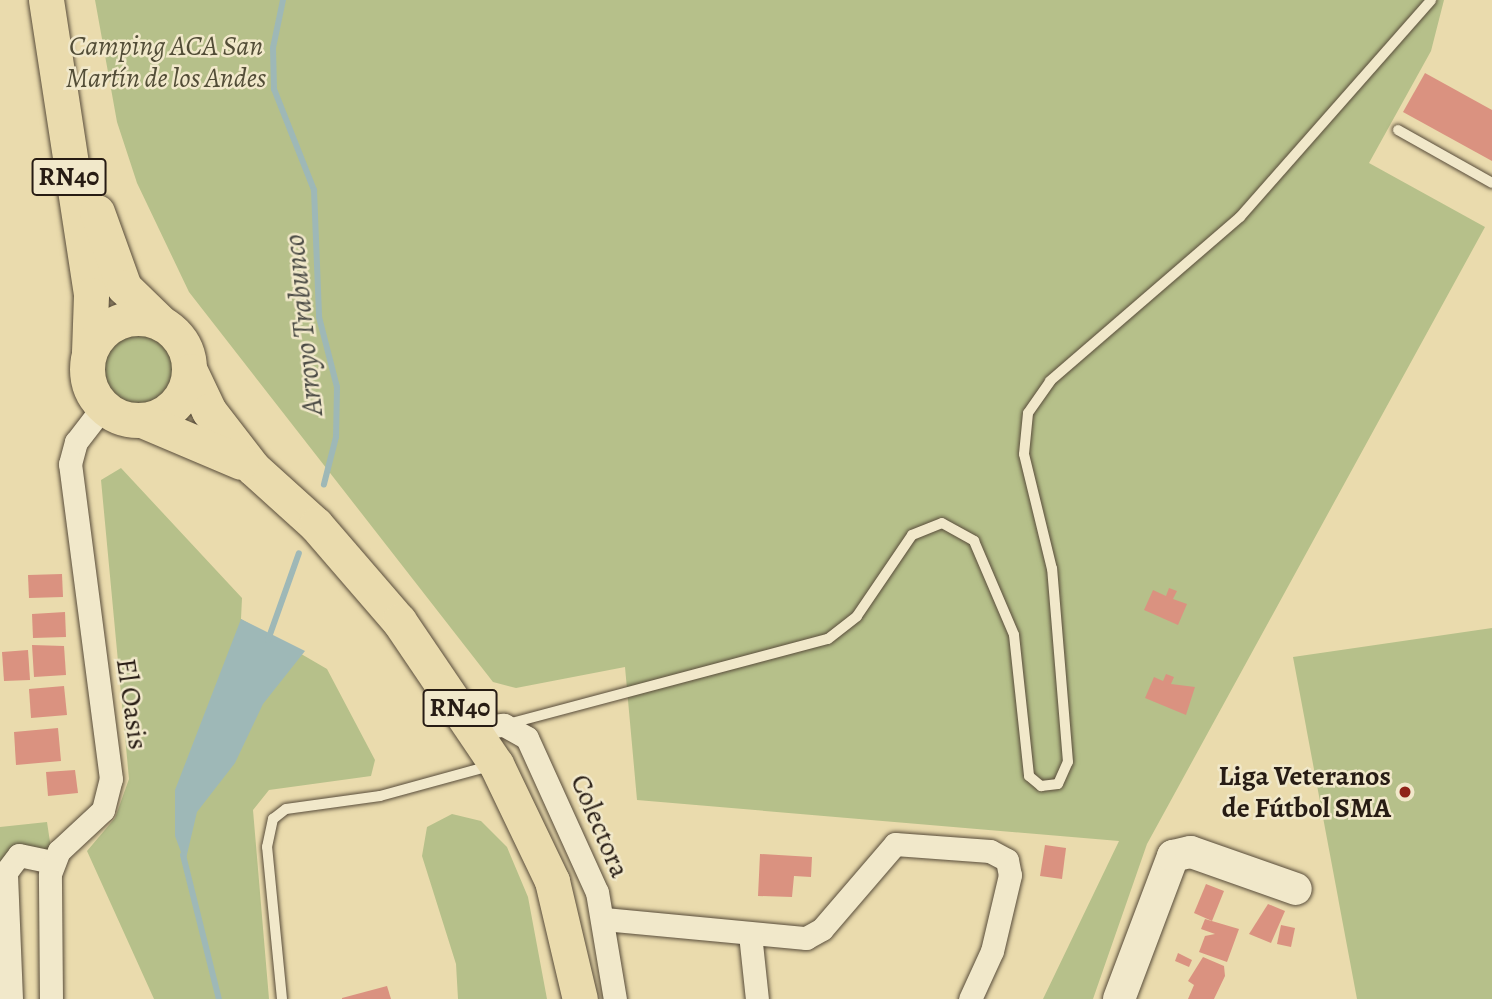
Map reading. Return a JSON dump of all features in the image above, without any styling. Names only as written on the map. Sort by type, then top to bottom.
[{"type":"main road","name":"RN40","points":[[46,0],[91,295],[88,382],[103,407],[144,421],[254,468]]},
{"type":"main road","name":"RN40","points":[[66,0],[85,152],[103,238],[124,287],[182,343],[190,371],[209,411],[254,468],[372,588],[489,727],[496,764],[552,881],[580,999]]},
{"type":"main road","points":[[89,353],[119,321],[161,323]]},
{"type":"main road","points":[[144,421],[170,409],[190,371]]},
{"type":"street","name":"El Oasis","points":[[53,862],[103,810],[110,791],[71,464],[76,442],[103,407]]},
{"type":"street","name":"Colectora","points":[[489,727],[527,738],[578,844],[604,919],[615,999]]},
{"type":"street","points":[[604,919],[750,934],[814,934],[895,844],[996,852],[1007,860],[1009,882],[992,951],[970,999]]},
{"type":"street","points":[[1119,999],[1166,867],[1178,853],[1296,889]]},
{"type":"street","points":[[11,999],[6,872],[19,855],[53,862],[51,999]]},
{"type":"street","points":[[750,934],[757,999]]},
{"type":"lane","points":[[489,727],[828,639],[857,616],[912,535],[942,523],[974,541],[1014,635],[1029,776],[1041,786],[1058,784],[1068,762],[1052,569],[1024,454],[1028,413],[1050,381],[1240,217],[1431,0]]},
{"type":"lane","points":[[1398,130],[1492,183]]},
{"type":"lane","points":[[282,999],[267,847],[273,819],[286,809],[380,796],[496,764]]},
{"type":"green space","name":"Camping ACA San Martín de los Andes","points":[[95,0],[1444,0],[1431,51],[1369,163],[1485,227],[1147,844],[1093,999],[1043,999],[1119,841],[637,800],[625,667],[516,688],[493,682],[189,292],[137,183],[117,122]]},
{"type":"green space","points":[[138,326],[154,329],[168,338],[177,352],[180,368],[177,384],[168,398],[154,407],[138,410],[122,407],[108,398],[99,384],[96,368],[99,352],[108,338],[122,329]]},
{"type":"green space","points":[[121,468],[242,598],[241,619],[327,669],[375,760],[371,776],[269,790],[253,810],[269,999],[154,999],[87,851],[115,818],[129,779],[101,480]]},
{"type":"green space","name":"Liga Veteranos de Fútbol SMA","points":[[1492,628],[1492,999],[1357,999],[1293,657]]},
{"type":"green space","points":[[452,814],[481,821],[507,847],[528,897],[547,999],[458,999],[456,964],[422,856],[427,827]]},
{"type":"green space","points":[[47,822],[53,862],[19,855],[0,999],[0,827]]},
{"type":"water","points":[[241,619],[305,651],[263,704],[235,763],[197,812],[185,863],[175,836],[175,790]]},
{"type":"building","points":[[1425,73],[1492,110],[1492,161],[1403,112]]},
{"type":"building","points":[[62,574],[63,597],[29,598],[28,575]]},
{"type":"building","points":[[1169,588],[1177,591],[1173,599],[1187,604],[1178,625],[1144,610],[1153,590],[1166,596]]},
{"type":"building","points":[[65,612],[66,637],[33,638],[32,614]]},
{"type":"building","points":[[32,645],[64,646],[66,675],[34,677]]},
{"type":"building","points":[[28,650],[30,680],[4,681],[2,652]]},
{"type":"building","points":[[1166,674],[1174,677],[1171,684],[1195,687],[1186,715],[1145,698],[1154,677],[1163,681]]},
{"type":"building","points":[[64,686],[67,715],[31,718],[29,689]]},
{"type":"building","points":[[58,728],[61,761],[16,765],[14,732]]},
{"type":"building","points":[[75,770],[78,793],[48,796],[46,772]]},
{"type":"building","points":[[1045,845],[1066,848],[1062,879],[1040,876]]},
{"type":"building","points":[[760,854],[812,857],[811,877],[794,876],[792,897],[758,896]]},
{"type":"building","points":[[1206,884],[1224,891],[1212,921],[1194,913]]},
{"type":"building","points":[[1268,904],[1285,911],[1271,943],[1249,934]]},
{"type":"building","points":[[1205,919],[1239,929],[1227,962],[1199,952],[1205,936],[1215,934],[1201,929]]},
{"type":"building","points":[[1281,925],[1295,928],[1291,947],[1277,944]]},
{"type":"building","points":[[1178,953],[1192,960],[1189,967],[1175,961]]},
{"type":"building","points":[[1203,957],[1224,966],[1225,976],[1214,999],[1188,999],[1194,985],[1188,981]]},
{"type":"building","points":[[387,986],[391,999],[342,999],[342,998]]},
{"type":"waterway","name":"Arroyo Trabunco","points":[[283,0],[273,48],[274,89],[314,190],[319,317],[337,387],[336,437],[324,484]]},
{"type":"waterway","name":"Arroyo Trabunco","points":[[268,640],[299,553]]},
{"type":"waterway","name":"Arroyo Trabunco","points":[[183,855],[219,999]]},
{"type":"place","name":"Liga Veteranos de Fútbol SMA","points":[[1405,792]]}]
